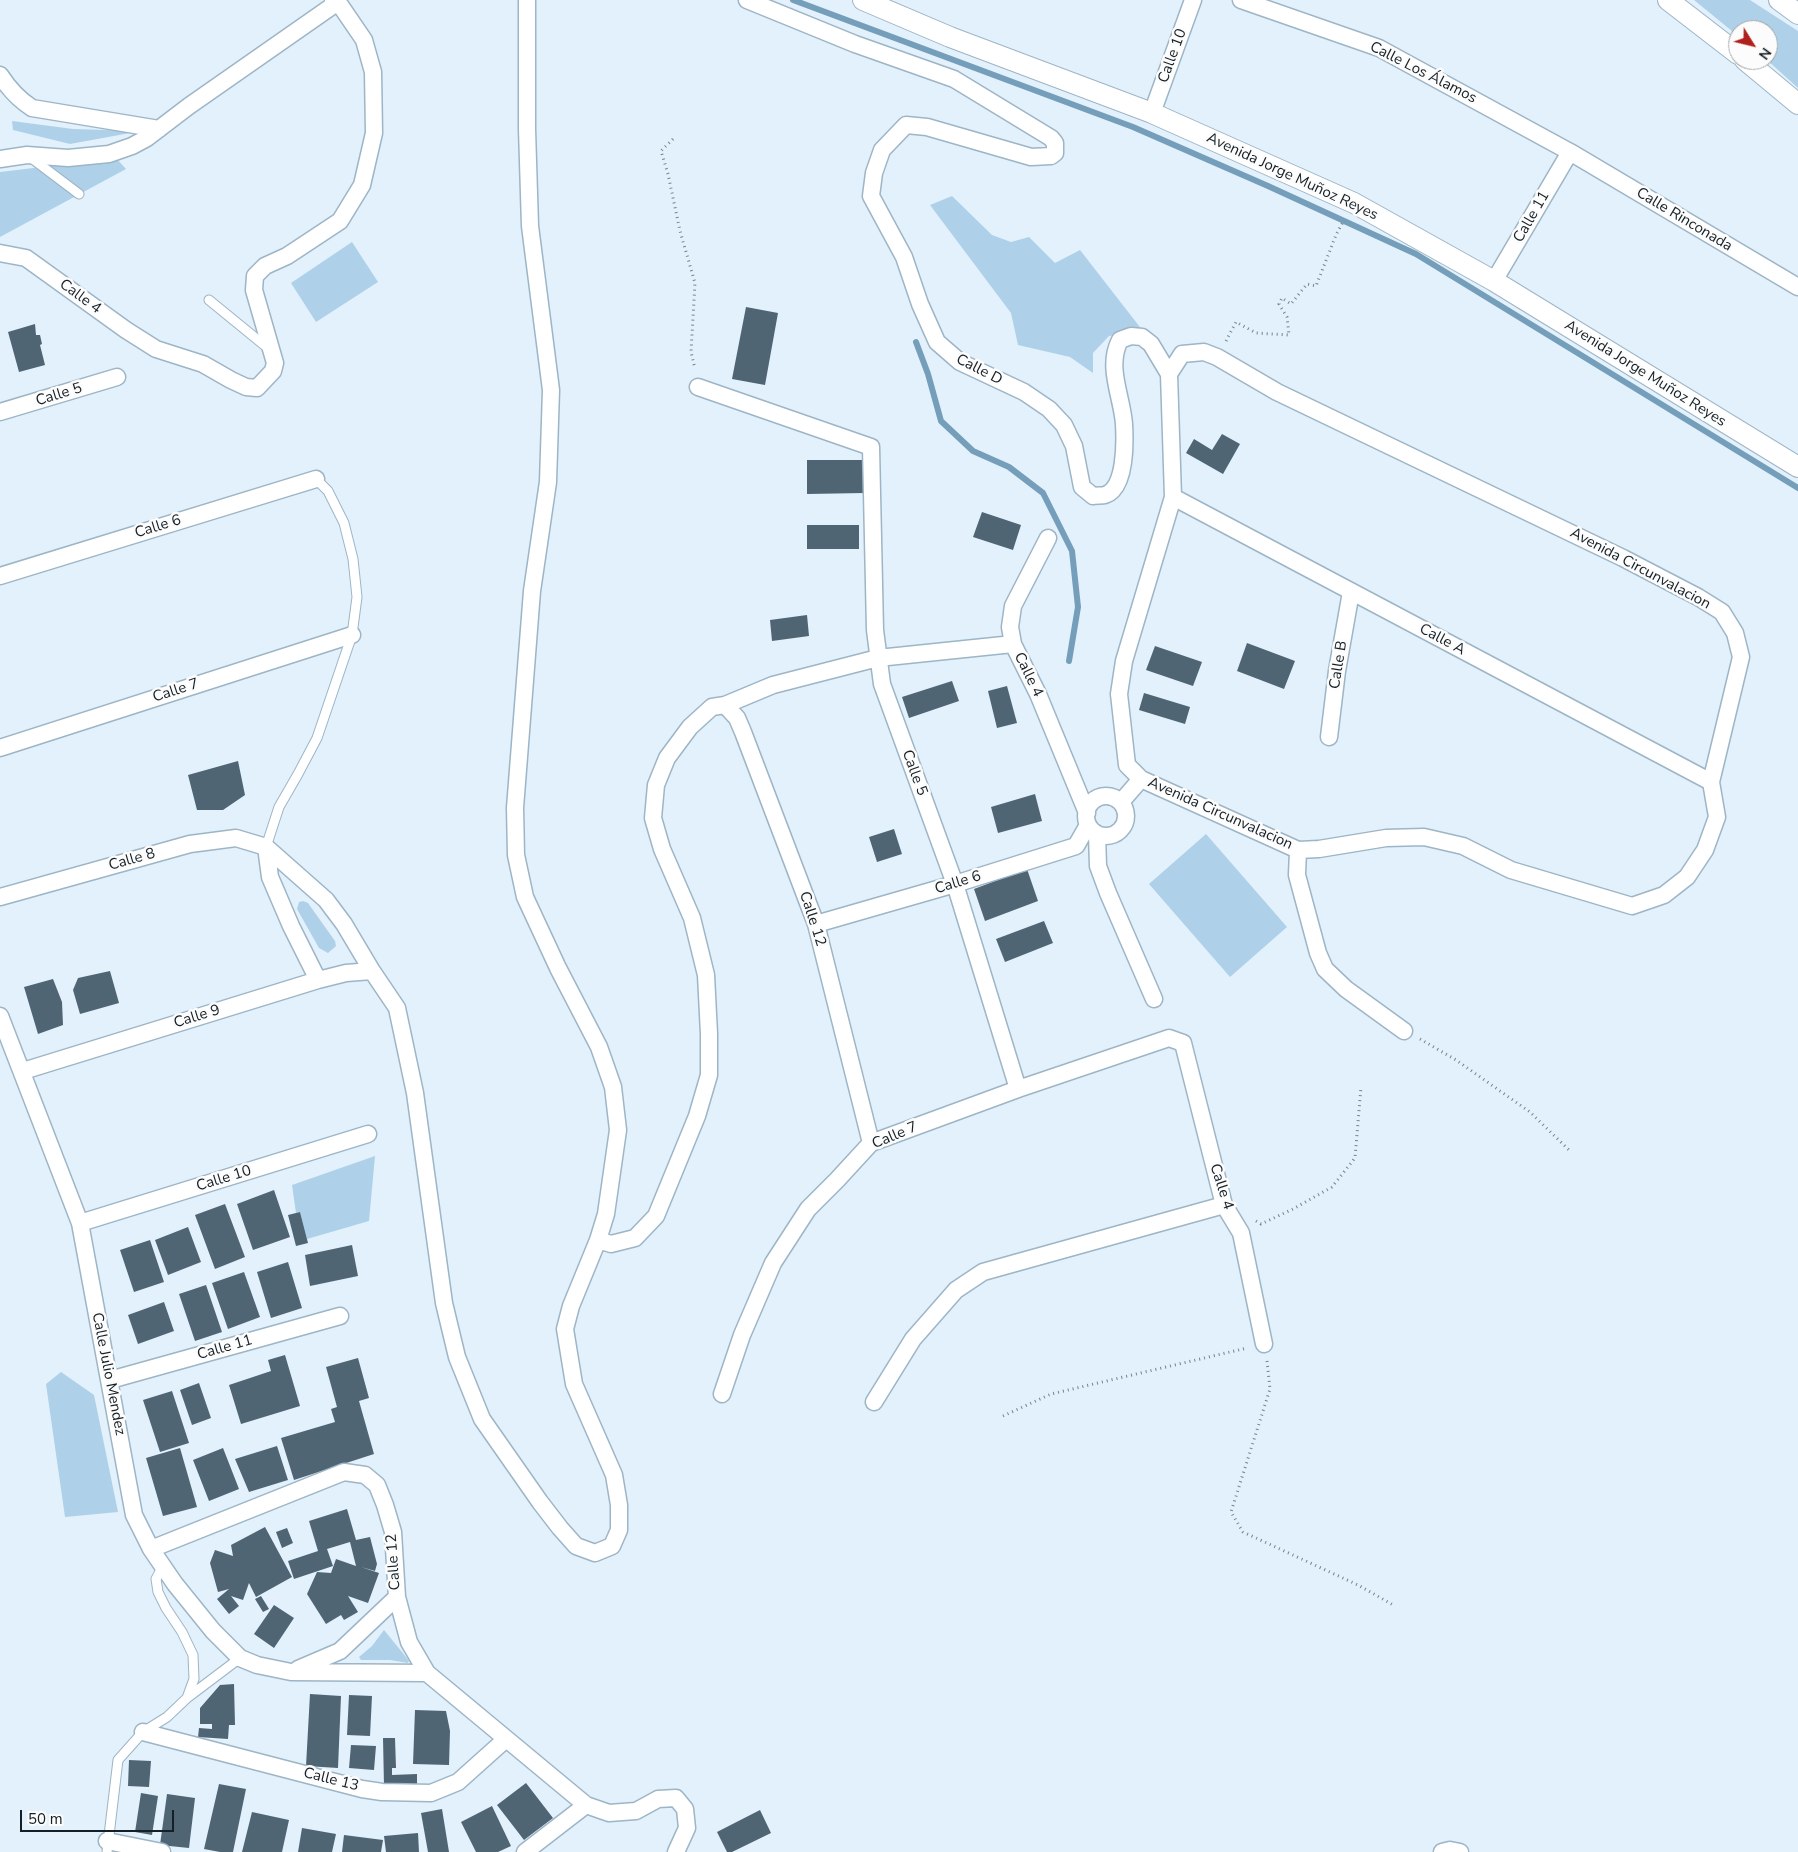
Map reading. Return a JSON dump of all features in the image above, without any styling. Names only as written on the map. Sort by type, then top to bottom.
[{"type":"street","points":[[266,847],[326,900],[344,924],[397,1008],[415,1093],[444,1303],[457,1357],[482,1419],[540,1502],[576,1546],[595,1553],[612,1546],[619,1530],[619,1505],[614,1475],[574,1384],[565,1329],[574,1299],[598,1240],[606,1214],[618,1130],[613,1087],[599,1046],[558,968],[525,897],[516,855],[514,808],[532,590],[548,482],[551,390],[530,226],[527,129],[527,0]]},
{"type":"street","name":"Calle D","points":[[747,0],[855,44],[954,79],[1051,138],[1055,144],[1055,153],[1051,156],[1031,157],[927,127],[906,125],[893,136],[882,150],[874,173],[871,196],[904,256],[920,304],[938,342],[960,362],[1024,392],[1049,408],[1064,425],[1074,446],[1082,487],[1093,496],[1106,495],[1118,484],[1122,468],[1124,422],[1114,364],[1115,350],[1120,340],[1131,336],[1142,337],[1151,344],[1169,374],[1173,497]]},
{"type":"street","name":"Avenida Jorge Muñoz Reyes","points":[[864,0],[950,36],[1152,113],[1354,203],[1494,281],[1798,467]]},
{"type":"street","name":"Calle 10","points":[[1152,113],[1193,0]]},
{"type":"street","name":"Calle Los Álamos","points":[[1241,0],[1379,48],[1570,152]]},
{"type":"street","points":[[1668,0],[1728,46]]},
{"type":"street","points":[[1778,0],[1798,14]]},
{"type":"street","points":[[0,159],[28,155],[68,158],[109,154],[132,146],[159,129],[336,1],[364,40],[373,72],[374,133],[362,185],[340,221],[287,256],[265,266],[255,276],[254,290],[274,353]]},
{"type":"street","points":[[1757,70],[1798,104]]},
{"type":"street","points":[[0,75],[20,100],[32,108],[159,129]]},
{"type":"street","name":"Calle 11","points":[[1494,281],[1570,152]]},
{"type":"street","name":"Calle Rinconada","points":[[1570,152],[1798,287]]},
{"type":"street","name":"Calle 4","points":[[0,253],[26,258],[126,330],[156,349],[203,364],[246,387],[257,388],[273,371],[275,363],[274,353]]},
{"type":"street","name":"Avenida Circunvalacion","points":[[1169,374],[1182,354],[1204,352],[1217,357],[1278,392],[1623,558],[1698,597],[1722,612],[1735,633],[1741,657],[1710,782],[1717,818],[1705,850],[1687,877],[1664,895],[1632,906],[1519,873],[1463,846],[1424,837],[1386,838],[1319,849],[1298,850],[1141,779],[1127,765],[1119,694],[1124,661],[1173,497]]},
{"type":"street","name":"Calle 5","points":[[0,412],[117,377]]},
{"type":"street","name":"Calle 5","points":[[698,387],[871,447],[874,630],[882,684],[955,884],[1018,1089]]},
{"type":"street","name":"Calle 6","points":[[0,576],[316,479]]},
{"type":"street","name":"Calle A","points":[[1173,497],[1710,782]]},
{"type":"street","name":"Calle 4","points":[[1048,538],[1013,606],[1010,627],[1013,644],[1038,694],[1091,824],[1098,866],[1154,999]]},
{"type":"street","name":"Calle B","points":[[1328,738],[1337,671],[1351,592]]},
{"type":"street","name":"Calle 7","points":[[0,748],[352,635]]},
{"type":"street","points":[[598,1240],[611,1244],[634,1238],[656,1216],[697,1116],[709,1074],[706,975],[692,918],[662,849],[653,818],[656,785],[667,758],[690,727],[712,707],[725,705],[773,685],[878,658],[1013,644]]},
{"type":"street","name":"Calle 12","points":[[725,705],[737,718],[740,725],[816,924],[871,1143]]},
{"type":"street","points":[[1121,802],[1141,779]]},
{"type":"street","points":[[1104,796],[1121,802],[1125,809],[1124,825],[1112,835],[1104,836],[1091,824],[1092,802],[1104,796]]},
{"type":"street","name":"Calle 6","points":[[816,924],[955,884],[1076,846],[1091,824]]},
{"type":"street","name":"Calle 8","points":[[0,897],[190,844],[236,838],[266,847]]},
{"type":"street","points":[[266,847],[270,877],[318,980]]},
{"type":"street","points":[[1298,850],[1298,875],[1318,953],[1325,969],[1346,989],[1404,1031]]},
{"type":"street","name":"Calle 9","points":[[23,1071],[318,980],[346,973],[372,971]]},
{"type":"street","name":"Calle Julio Mendez","points":[[0,1016],[23,1071],[80,1223],[134,1515],[151,1549],[213,1631],[240,1658],[256,1665],[291,1672],[427,1673]]},
{"type":"street","name":"Calle 4","points":[[1170,1038],[1183,1043],[1224,1205],[1241,1234],[1264,1344]]},
{"type":"street","name":"Calle 7","points":[[722,1394],[742,1335],[773,1263],[808,1209],[871,1143],[1018,1089],[1170,1038]]},
{"type":"street","name":"Calle 10","points":[[80,1223],[368,1134]]},
{"type":"street","points":[[874,1402],[913,1339],[956,1290],[983,1272],[1224,1205]]},
{"type":"street","name":"Calle 11","points":[[110,1380],[340,1316]]},
{"type":"street","name":"Calle 12","points":[[151,1549],[344,1472],[365,1475],[377,1484],[385,1505],[393,1532],[397,1597],[409,1642],[427,1673],[586,1805]]},
{"type":"street","points":[[291,1672],[340,1651],[397,1597]]},
{"type":"street","name":"Calle 13","points":[[143,1732],[362,1789],[382,1792],[431,1793],[458,1782],[506,1739]]},
{"type":"street","points":[[525,1852],[586,1805],[609,1813],[636,1811],[658,1799],[676,1798],[686,1809],[687,1828],[676,1852]]},
{"type":"street","points":[[107,1846],[162,1852]]},
{"type":"street","points":[[1442,1852],[1450,1850],[1460,1852]]},
{"type":"lane","points":[[28,155],[79,194]]},
{"type":"lane","points":[[209,300],[274,353]]},
{"type":"lane","points":[[266,847],[279,807],[317,738],[352,635],[357,597],[353,559],[344,523],[328,491],[316,479]]},
{"type":"lane","points":[[163,1566],[156,1579],[158,1592],[182,1632],[193,1655],[194,1679],[186,1698]]},
{"type":"lane","points":[[107,1846],[118,1760],[143,1732],[167,1717],[186,1698],[240,1658]]},
{"type":"path","points":[[673,139],[661,151],[680,231],[695,283],[691,352],[698,387]]},
{"type":"path","points":[[1217,357],[1236,322],[1256,333],[1289,335],[1288,317],[1279,304],[1282,298],[1291,304],[1307,284],[1316,286],[1344,219]]},
{"type":"path","points":[[1404,1031],[1456,1060],[1530,1112],[1570,1150]]},
{"type":"path","points":[[1253,1220],[1261,1224],[1293,1210],[1332,1187],[1355,1158],[1362,1087]]},
{"type":"path","points":[[1003,1416],[1051,1394],[1264,1344],[1270,1390],[1231,1512],[1242,1532],[1358,1585],[1395,1606]]},
{"type":"shaded area","points":[[1694,0],[1750,0],[1798,31],[1798,88],[1778,70],[1778,20],[1728,20],[1728,28]]},
{"type":"shaded area","points":[[12,121],[73,129],[141,131],[70,144],[13,130]]},
{"type":"shaded area","points":[[116,158],[126,169],[0,237],[0,172]]},
{"type":"shaded area","points":[[952,196],[992,235],[1011,242],[1029,237],[1055,263],[1080,250],[1143,331],[1109,336],[1093,353],[1093,373],[1070,357],[1018,345],[1011,313],[930,205]]},
{"type":"shaded area","points":[[352,242],[378,282],[316,322],[291,283]]},
{"type":"shaded area","points":[[1206,834],[1287,927],[1230,977],[1149,884]]},
{"type":"shaded area","points":[[299,902],[308,903],[335,941],[336,946],[328,953],[319,948],[297,909]]},
{"type":"shaded area","points":[[375,1156],[369,1221],[307,1239],[300,1212],[296,1213],[292,1185]]},
{"type":"shaded area","points":[[61,1372],[94,1395],[118,1512],[65,1517],[46,1384]]},
{"type":"shaded area","points":[[384,1630],[409,1661],[408,1663],[390,1660],[361,1660],[359,1657],[372,1646]]},
{"type":"building","points":[[746,307],[778,313],[765,385],[732,379]]},
{"type":"building","points":[[35,324],[36,335],[40,335],[42,344],[40,345],[45,365],[19,372],[8,332]]},
{"type":"building","points":[[1222,434],[1240,444],[1223,474],[1186,453],[1194,439],[1212,450]]},
{"type":"building","points":[[807,460],[864,460],[864,493],[807,494]]},
{"type":"building","points":[[982,512],[1021,525],[1013,550],[973,537]]},
{"type":"building","points":[[807,525],[859,525],[859,549],[807,549]]},
{"type":"building","points":[[807,615],[809,636],[772,641],[770,620]]},
{"type":"building","points":[[1247,643],[1295,661],[1284,689],[1237,671]]},
{"type":"building","points":[[1155,646],[1202,662],[1193,686],[1146,670]]},
{"type":"building","points":[[952,681],[959,701],[909,718],[902,697]]},
{"type":"building","points":[[1007,686],[1017,723],[997,728],[988,691]]},
{"type":"building","points":[[1144,693],[1190,707],[1185,724],[1139,710]]},
{"type":"building","points":[[238,761],[245,795],[223,810],[197,810],[188,775]]},
{"type":"building","points":[[1035,794],[1042,821],[998,833],[991,807]]},
{"type":"building","points":[[894,829],[902,854],[877,862],[869,837]]},
{"type":"building","points":[[1027,869],[1038,901],[985,921],[974,889]]},
{"type":"building","points":[[1044,921],[1053,943],[1005,962],[996,939]]},
{"type":"building","points":[[110,971],[119,1003],[80,1014],[73,990],[78,978]]},
{"type":"building","points":[[53,979],[62,1002],[63,1025],[38,1034],[24,987]]},
{"type":"building","points":[[274,1190],[290,1237],[253,1250],[237,1204]]},
{"type":"building","points":[[225,1204],[245,1257],[215,1269],[195,1215]]},
{"type":"building","points":[[300,1212],[308,1243],[296,1246],[288,1215]]},
{"type":"building","points":[[188,1227],[201,1262],[168,1275],[155,1240]]},
{"type":"building","points":[[150,1240],[164,1282],[134,1292],[120,1250]]},
{"type":"building","points":[[352,1245],[358,1276],[310,1286],[305,1255]]},
{"type":"building","points":[[288,1262],[302,1308],[271,1318],[257,1272]]},
{"type":"building","points":[[244,1272],[260,1317],[228,1329],[212,1283]]},
{"type":"building","points":[[206,1285],[222,1332],[195,1341],[179,1294]]},
{"type":"building","points":[[164,1302],[174,1331],[138,1344],[128,1315]]},
{"type":"building","points":[[285,1355],[300,1406],[241,1424],[229,1385],[271,1371],[268,1360]]},
{"type":"building","points":[[358,1358],[369,1398],[359,1401],[374,1454],[294,1480],[281,1438],[335,1422],[331,1409],[337,1407],[326,1367]]},
{"type":"building","points":[[199,1383],[211,1418],[192,1425],[180,1390]]},
{"type":"building","points":[[172,1391],[189,1443],[160,1452],[143,1400]]},
{"type":"building","points":[[277,1446],[288,1480],[249,1492],[235,1459]]},
{"type":"building","points":[[180,1448],[197,1507],[163,1516],[146,1458]]},
{"type":"building","points":[[223,1448],[239,1489],[209,1501],[193,1460]]},
{"type":"building","points":[[347,1509],[356,1540],[370,1537],[377,1564],[375,1571],[361,1567],[379,1573],[368,1603],[348,1596],[358,1612],[344,1620],[341,1615],[326,1624],[307,1594],[317,1572],[331,1573],[336,1559],[356,1566],[350,1542],[327,1549],[333,1566],[294,1579],[288,1561],[318,1551],[309,1521]]},
{"type":"building","points":[[265,1527],[292,1577],[256,1597],[249,1583],[243,1600],[231,1596],[239,1606],[229,1614],[217,1599],[229,1589],[218,1592],[210,1563],[215,1550],[233,1556],[231,1545]]},
{"type":"building","points":[[287,1528],[293,1543],[282,1548],[276,1532]]},
{"type":"building","points":[[261,1596],[269,1609],[263,1612],[255,1599]]},
{"type":"building","points":[[274,1605],[294,1618],[274,1648],[254,1634]]},
{"type":"building","points":[[234,1684],[235,1725],[229,1725],[228,1739],[198,1737],[199,1728],[212,1729],[212,1724],[200,1724],[200,1708],[220,1685]]},
{"type":"building","points":[[310,1694],[341,1696],[338,1768],[306,1766]]},
{"type":"building","points":[[349,1695],[372,1696],[370,1736],[347,1735]]},
{"type":"building","points":[[415,1710],[446,1711],[450,1731],[449,1765],[413,1764]]},
{"type":"building","points":[[383,1738],[395,1738],[396,1768],[392,1768],[392,1775],[417,1774],[417,1785],[384,1786]]},
{"type":"building","points":[[351,1745],[376,1746],[374,1770],[349,1768]]},
{"type":"building","points":[[129,1760],[151,1761],[149,1787],[128,1786]]},
{"type":"building","points":[[526,1783],[553,1818],[524,1840],[497,1805]]},
{"type":"building","points":[[219,1784],[246,1789],[233,1852],[204,1849]]},
{"type":"building","points":[[141,1793],[158,1796],[152,1835],[135,1832]]},
{"type":"building","points":[[167,1794],[195,1798],[189,1848],[160,1845]]},
{"type":"building","points":[[492,1806],[511,1846],[498,1852],[476,1852],[461,1822]]},
{"type":"building","points":[[442,1809],[449,1852],[428,1852],[421,1813]]},
{"type":"building","points":[[760,1810],[771,1833],[732,1852],[727,1852],[717,1832]]},
{"type":"building","points":[[252,1812],[289,1820],[282,1852],[242,1852]]},
{"type":"building","points":[[302,1828],[336,1834],[332,1852],[298,1852]]},
{"type":"building","points":[[418,1833],[419,1852],[386,1852],[384,1836]]},
{"type":"building","points":[[344,1835],[383,1840],[381,1852],[342,1852]]},
{"type":"waterway","points":[[793,0],[1133,127],[1416,254],[1798,488]]},
{"type":"waterway","points":[[916,342],[928,374],[941,421],[973,451],[1009,467],[1043,493],[1072,551],[1078,607],[1069,661]]}]
